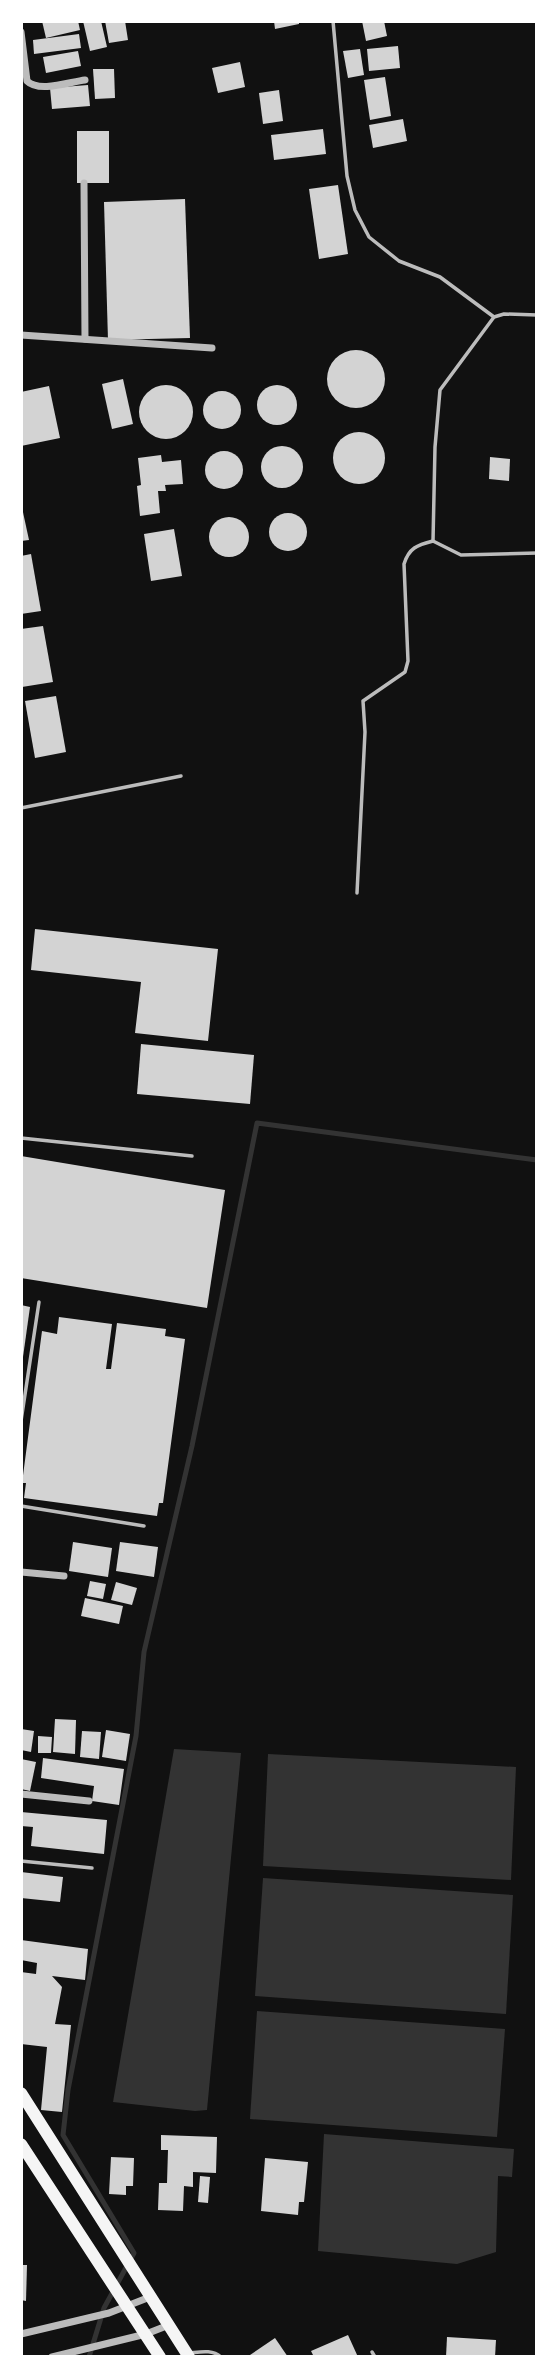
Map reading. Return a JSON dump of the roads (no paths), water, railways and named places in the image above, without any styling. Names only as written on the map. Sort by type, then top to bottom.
[{"type":"highway","points":[[21,2093],[188,2355]]},
{"type":"highway","points":[[21,2145],[160,2357]]},
{"type":"street","points":[[21,32],[27,81],[34,87],[85,80]]},
{"type":"street","points":[[84,183],[85,339]]},
{"type":"street","points":[[21,335],[212,348]]},
{"type":"street","points":[[21,1572],[64,1576]]},
{"type":"street","points":[[21,1794],[89,1801]]},
{"type":"street","points":[[21,2334],[109,2313],[150,2297]]},
{"type":"street","points":[[56,2356],[146,2334],[169,2325]]},
{"type":"lane","points":[[333,21],[347,176],[355,209],[369,237],[399,261],[440,277],[494,317]]},
{"type":"lane","points":[[433,541],[435,447],[440,390],[494,317],[504,314],[537,315]]},
{"type":"lane","points":[[357,893],[365,732],[363,701],[405,672],[408,661],[404,564],[408,553],[417,545],[433,541],[460,555],[537,553]]},
{"type":"lane","points":[[21,808],[181,776]]},
{"type":"lane","points":[[21,1138],[192,1156]]},
{"type":"lane","points":[[21,1421],[39,1302]]},
{"type":"lane","points":[[21,1506],[144,1526]]},
{"type":"lane","points":[[21,1861],[92,1868]]},
{"type":"lane","points":[[188,2355],[205,2352],[216,2353],[220,2357]]},
{"type":"waterway","points":[[89,2357],[104,2308],[134,2253],[63,2135],[68,2090],[136,1736],[144,1652],[192,1446],[257,1123],[537,1160]]}]
